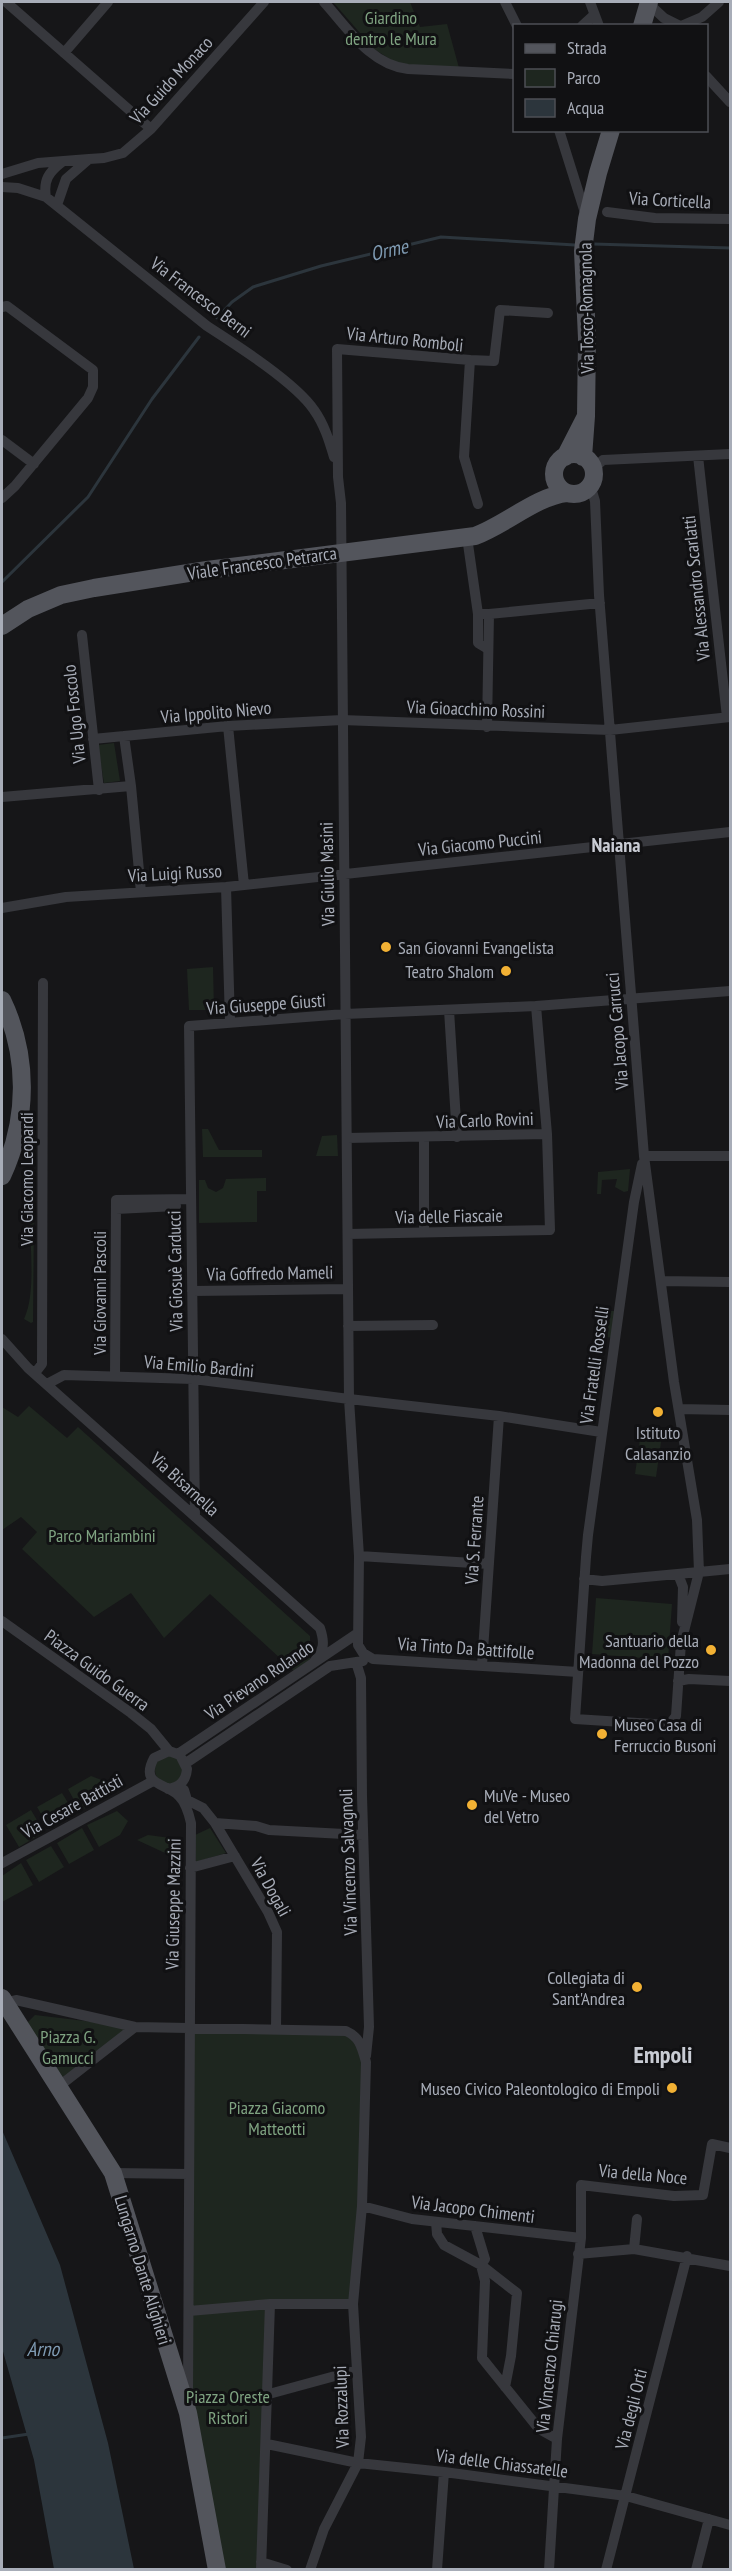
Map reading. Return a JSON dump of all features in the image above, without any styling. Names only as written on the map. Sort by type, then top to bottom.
[{"type":"main road","points":[[643,24],[649,2]]},
{"type":"main road","name":"Via Tosco-Romagnola","points":[[554,474],[558,462],[583,467],[586,416],[586,324],[583,273],[587,219],[597,172],[610,132]]},
{"type":"main road","points":[[554,474],[558,485],[567,493],[580,493],[583,467]]},
{"type":"main road","name":"Viale Francesco Petrarca","points":[[525,511],[554,474]]},
{"type":"main road","name":"Viale Francesco Petrarca","points":[[2,626],[27,609],[61,595],[94,588],[467,537],[491,530],[558,494],[567,493]]},
{"type":"main road","points":[[2,1000],[19,1050],[23,1075],[18,1128],[2,1176]]},
{"type":"main road","name":"Lungarno Dante Alighieri","points":[[3,2001],[113,2173],[188,2413],[217,2570]]},
{"type":"street","points":[[6,2],[151,129]]},
{"type":"street","points":[[64,53],[108,2]]},
{"type":"street","name":"Via Guido Monaco","points":[[2,174],[38,163],[104,158],[123,153],[151,129],[264,2]]},
{"type":"street","points":[[324,2],[370,53],[393,66],[408,69],[513,74]]},
{"type":"street","points":[[505,2],[516,24]]},
{"type":"street","points":[[590,2],[596,20]]},
{"type":"street","points":[[649,2],[664,18],[677,24]]},
{"type":"street","points":[[686,24],[702,17],[719,2]]},
{"type":"street","points":[[708,78],[730,102]]},
{"type":"street","points":[[560,132],[587,219]]},
{"type":"street","points":[[57,205],[66,179],[89,159]]},
{"type":"street","points":[[46,197],[46,179],[50,171],[62,162]]},
{"type":"street","name":"Via Francesco Berni","points":[[2,187],[18,188],[46,197],[207,326],[239,347],[303,396],[324,426],[338,477]]},
{"type":"street","name":"Via Corticella","points":[[607,212],[655,218],[730,219]]},
{"type":"street","points":[[2,307],[7,306],[93,370],[93,387],[88,398],[34,464],[2,498]]},
{"type":"street","points":[[470,360],[494,361],[500,310],[548,313]]},
{"type":"street","name":"Via Arturo Romboli","points":[[336,349],[470,360],[464,457],[478,504]]},
{"type":"street","name":"Via Giulio Masini","points":[[336,349],[338,477],[341,511],[339,553],[349,1399],[359,1556]]},
{"type":"street","points":[[2,440],[34,464]]},
{"type":"street","points":[[583,467],[603,460],[730,454]]},
{"type":"street","name":"Via Alessandro Scarlatti","points":[[698,456],[729,717]]},
{"type":"street","name":"Via Jacopo Carrucci","points":[[583,467],[595,501],[600,603],[644,1156],[679,1409],[697,1520],[699,1572],[681,1643]]},
{"type":"street","points":[[467,537],[483,614],[478,643],[488,649],[487,727]]},
{"type":"street","points":[[483,614],[600,603]]},
{"type":"street","name":"Via Ugo Foscolo","points":[[82,635],[99,789]]},
{"type":"street","name":"Via Gioacchino Rossini","points":[[342,720],[610,730],[729,717]]},
{"type":"street","name":"Via Ippolito Nievo","points":[[93,739],[228,726],[342,720]]},
{"type":"street","points":[[228,726],[244,885]]},
{"type":"street","points":[[124,736],[141,892]]},
{"type":"street","points":[[2,797],[131,786]]},
{"type":"street","name":"Via Giacomo Puccini","points":[[344,874],[730,832]]},
{"type":"street","name":"Via Luigi Russo","points":[[4,906],[66,897],[226,887],[344,874]]},
{"type":"street","points":[[226,887],[230,1022]]},
{"type":"street","name":"Via Giacomo Leopardi","points":[[35,1373],[42,1364],[43,983]]},
{"type":"street","name":"Via Giuseppe Giusti","points":[[189,1026],[345,1014],[536,1006],[730,991]]},
{"type":"street","points":[[536,1006],[547,1134]]},
{"type":"street","points":[[449,1010],[457,1137]]},
{"type":"street","name":"Via Giosuè Carducci","points":[[189,1026],[195,1516]]},
{"type":"street","name":"Via Carlo Rovini","points":[[346,1138],[547,1134]]},
{"type":"street","name":"Via delle Fiascaie","points":[[348,1234],[550,1230],[547,1134]]},
{"type":"street","points":[[424,1138],[424,1232]]},
{"type":"street","points":[[644,1156],[730,1156]]},
{"type":"street","name":"Via Fratelli Rosselli","points":[[644,1156],[634,1202],[601,1432],[584,1579],[575,1719],[665,1726],[672,1723],[676,1716],[678,1681]]},
{"type":"street","name":"Via Giovanni Pascoli","points":[[116,1377],[116,1200],[191,1203]]},
{"type":"street","points":[[661,1281],[730,1282]]},
{"type":"street","name":"Via Goffredo Mameli","points":[[192,1291],[348,1289]]},
{"type":"street","points":[[348,1326],[433,1325]]},
{"type":"street","name":"Via Bisarnella","points":[[2,1339],[47,1384],[320,1628],[325,1641],[315,1662]]},
{"type":"street","name":"Via Emilio Bardini","points":[[47,1384],[64,1376],[193,1379],[499,1416],[601,1432]]},
{"type":"street","points":[[679,1409],[730,1410]]},
{"type":"street","name":"Via S. Ferrante","points":[[482,1665],[499,1416]]},
{"type":"street","points":[[358,1633],[359,1556],[489,1564]]},
{"type":"street","points":[[584,1579],[602,1581],[730,1569]]},
{"type":"street","points":[[678,1574],[683,1587],[678,1681],[689,1678],[730,1681]]},
{"type":"street","name":"Piazza Guido Guerra","points":[[2,1621],[151,1728],[186,1763]]},
{"type":"street","name":"Via Pievano Rolando","points":[[173,1752],[358,1633]]},
{"type":"street","name":"Via Tinto Da Battifolle","points":[[358,1633],[358,1645],[363,1653],[373,1659],[578,1672]]},
{"type":"street","name":"Via Pievano Rolando","points":[[186,1763],[330,1666],[373,1659]]},
{"type":"street","name":"Via Vincenzo Salvagnoli","points":[[356,1662],[361,1678],[369,2027],[366,2062]]},
{"type":"street","points":[[173,1752],[158,1754],[151,1763],[153,1781],[168,1789],[180,1785],[184,1781],[186,1763]]},
{"type":"street","name":"Via Cesare Battisti","points":[[3,1863],[153,1781]]},
{"type":"street","name":"Via Dogali","points":[[184,1781],[183,1790],[188,1800],[202,1808],[215,1823],[268,1912],[277,1932],[276,2029]]},
{"type":"street","name":"Via Giuseppe Mazzini","points":[[168,1789],[179,1796],[189,1816],[189,2027]]},
{"type":"street","points":[[215,1823],[256,1826],[269,1830],[363,1835]]},
{"type":"street","points":[[190,1868],[235,1856]]},
{"type":"street","points":[[3,2001],[16,2000],[135,2028],[346,2031],[355,2035],[366,2062],[362,2206],[353,2304],[270,2304],[189,2311]]},
{"type":"street","points":[[188,2413],[189,2027]]},
{"type":"street","points":[[58,2087],[135,2028]]},
{"type":"street","name":"Via della Noce","points":[[581,2185],[674,2196],[703,2195],[712,2145],[730,2148]]},
{"type":"street","points":[[113,2173],[189,2174]]},
{"type":"street","name":"Via Vincenzo Chiarugi","points":[[549,2570],[557,2439],[581,2238],[581,2185]]},
{"type":"street","name":"Via Jacopo Chimenti","points":[[362,2206],[412,2219],[581,2238]]},
{"type":"street","points":[[634,2249],[637,2219]]},
{"type":"street","points":[[436,2222],[437,2234],[444,2245],[481,2265],[517,2293],[512,2356],[505,2387]]},
{"type":"street","points":[[475,2226],[485,2259],[481,2265],[485,2281],[482,2358],[539,2429],[556,2458]]},
{"type":"street","points":[[578,2254],[634,2249],[687,2256],[730,2266]]},
{"type":"street","name":"Via degli Orti","points":[[606,2570],[687,2256]]},
{"type":"street","points":[[270,2304],[269,2394],[261,2566],[287,2570]]},
{"type":"street","name":"Via Rozzalupi","points":[[310,2570],[324,2529],[358,2463],[361,2437],[353,2304]]},
{"type":"street","points":[[269,2394],[357,2370]]},
{"type":"street","points":[[539,2429],[557,2439]]},
{"type":"street","name":"Via delle Chiassatelle","points":[[267,2444],[358,2463],[626,2496],[730,2525]]},
{"type":"street","points":[[436,2570],[444,2472]]},
{"type":"street","points":[[696,2570],[709,2519]]},
{"type":"green space","name":"Giardino dentro le Mura","points":[[333,2],[410,2],[420,27],[447,24],[459,68],[398,64],[374,49]]},
{"type":"green space","points":[[114,743],[120,781],[104,783],[98,745]]},
{"type":"green space","points":[[213,967],[214,1010],[189,1010],[187,969]]},
{"type":"green space","points":[[202,1129],[208,1129],[219,1150],[262,1150],[262,1157],[203,1157]]},
{"type":"green space","points":[[337,1135],[338,1156],[316,1156],[322,1136]]},
{"type":"green space","points":[[630,1169],[628,1191],[624,1192],[615,1187],[617,1179],[602,1180],[601,1194],[597,1194],[598,1172]]},
{"type":"green space","points":[[266,1178],[266,1191],[257,1191],[257,1222],[199,1223],[199,1180],[205,1180],[208,1188],[216,1192],[223,1188],[226,1179]]},
{"type":"green space","points":[[27,1204],[31,1204],[34,1211],[33,1322],[31,1323],[24,1319],[28,1309],[31,1284],[30,1219],[24,1214]]},
{"type":"green space","points":[[597,1311],[619,1311],[615,1338],[594,1334]]},
{"type":"green space","name":"Parco Mariambini","points":[[29,1406],[67,1438],[78,1427],[310,1636],[310,1660],[294,1671],[210,1594],[164,1638],[131,1593],[94,1617],[22,1549],[37,1532],[21,1517],[2,1530],[2,1407],[18,1417]]},
{"type":"green space","points":[[641,1432],[662,1435],[656,1477],[635,1474]]},
{"type":"green space","points":[[596,1598],[672,1604],[668,1660],[592,1654]]},
{"type":"green space","points":[[169,1756],[179,1760],[183,1770],[179,1780],[169,1784],[159,1780],[155,1770],[159,1760]]},
{"type":"green space","points":[[91,1776],[107,1782],[112,1792],[80,1811],[68,1789]]},
{"type":"green space","points":[[62,1793],[75,1814],[50,1829],[37,1807]]},
{"type":"green space","points":[[31,1810],[44,1832],[19,1847],[6,1825]]},
{"type":"green space","points":[[117,1811],[128,1821],[120,1835],[99,1847],[87,1825]]},
{"type":"green space","points":[[82,1828],[94,1850],[69,1864],[57,1843]]},
{"type":"green space","points":[[210,1828],[226,1853],[196,1862],[195,1835]]},
{"type":"green space","points":[[148,1835],[178,1839],[178,1859],[137,1840]]},
{"type":"green space","points":[[51,1846],[64,1867],[39,1882],[26,1860]]},
{"type":"green space","points":[[21,1863],[33,1885],[2,1902],[2,1876]]},
{"type":"green space","name":"Piazza G. Gamucci","points":[[35,2015],[135,2027],[58,2087],[26,2024]]},
{"type":"green space","name":"Piazza Giacomo Matteotti","points":[[189,2027],[346,2031],[366,2062],[353,2304],[271,2304],[261,2569],[217,2569],[188,2413]]},
{"type":"water","name":"Arno","points":[[2,2130],[60,2265],[108,2443],[134,2569],[54,2569],[34,2460],[2,2348]]},
{"type":"waterway","name":"Orme","points":[[217,318],[232,302],[253,287],[321,266],[441,237],[575,245]]},
{"type":"waterway","name":"Orme","points":[[593,244],[730,248]]},
{"type":"waterway","name":"Orme","points":[[2,582],[88,497],[152,399],[199,337]]},
{"type":"waterway","points":[[2,2438],[29,2434]]},
{"type":"place","name":"San Giovanni Evangelista","points":[[386,947]]},
{"type":"place","name":"Teatro Shalom","points":[[506,971]]},
{"type":"place","name":"Istituto Calasanzio","points":[[658,1412]]},
{"type":"place","name":"Santuario della Madonna del Pozzo","points":[[711,1650]]},
{"type":"place","name":"Museo Casa di Ferruccio Busoni","points":[[602,1734]]},
{"type":"place","name":"MuVe - Museo del Vetro","points":[[472,1805]]},
{"type":"place","name":"Collegiata di Sant'Andrea","points":[[637,1987]]},
{"type":"place","name":"Museo Civico Paleontologico di Empoli","points":[[672,2088]]},
{"type":"district","name":"Naiana","points":[[616,845]]},
{"type":"district","name":"Empoli","points":[[663,2054]]},
{"type":"park label","name":"Piazza Oreste Ristori","points":[[228,2406]]}]
